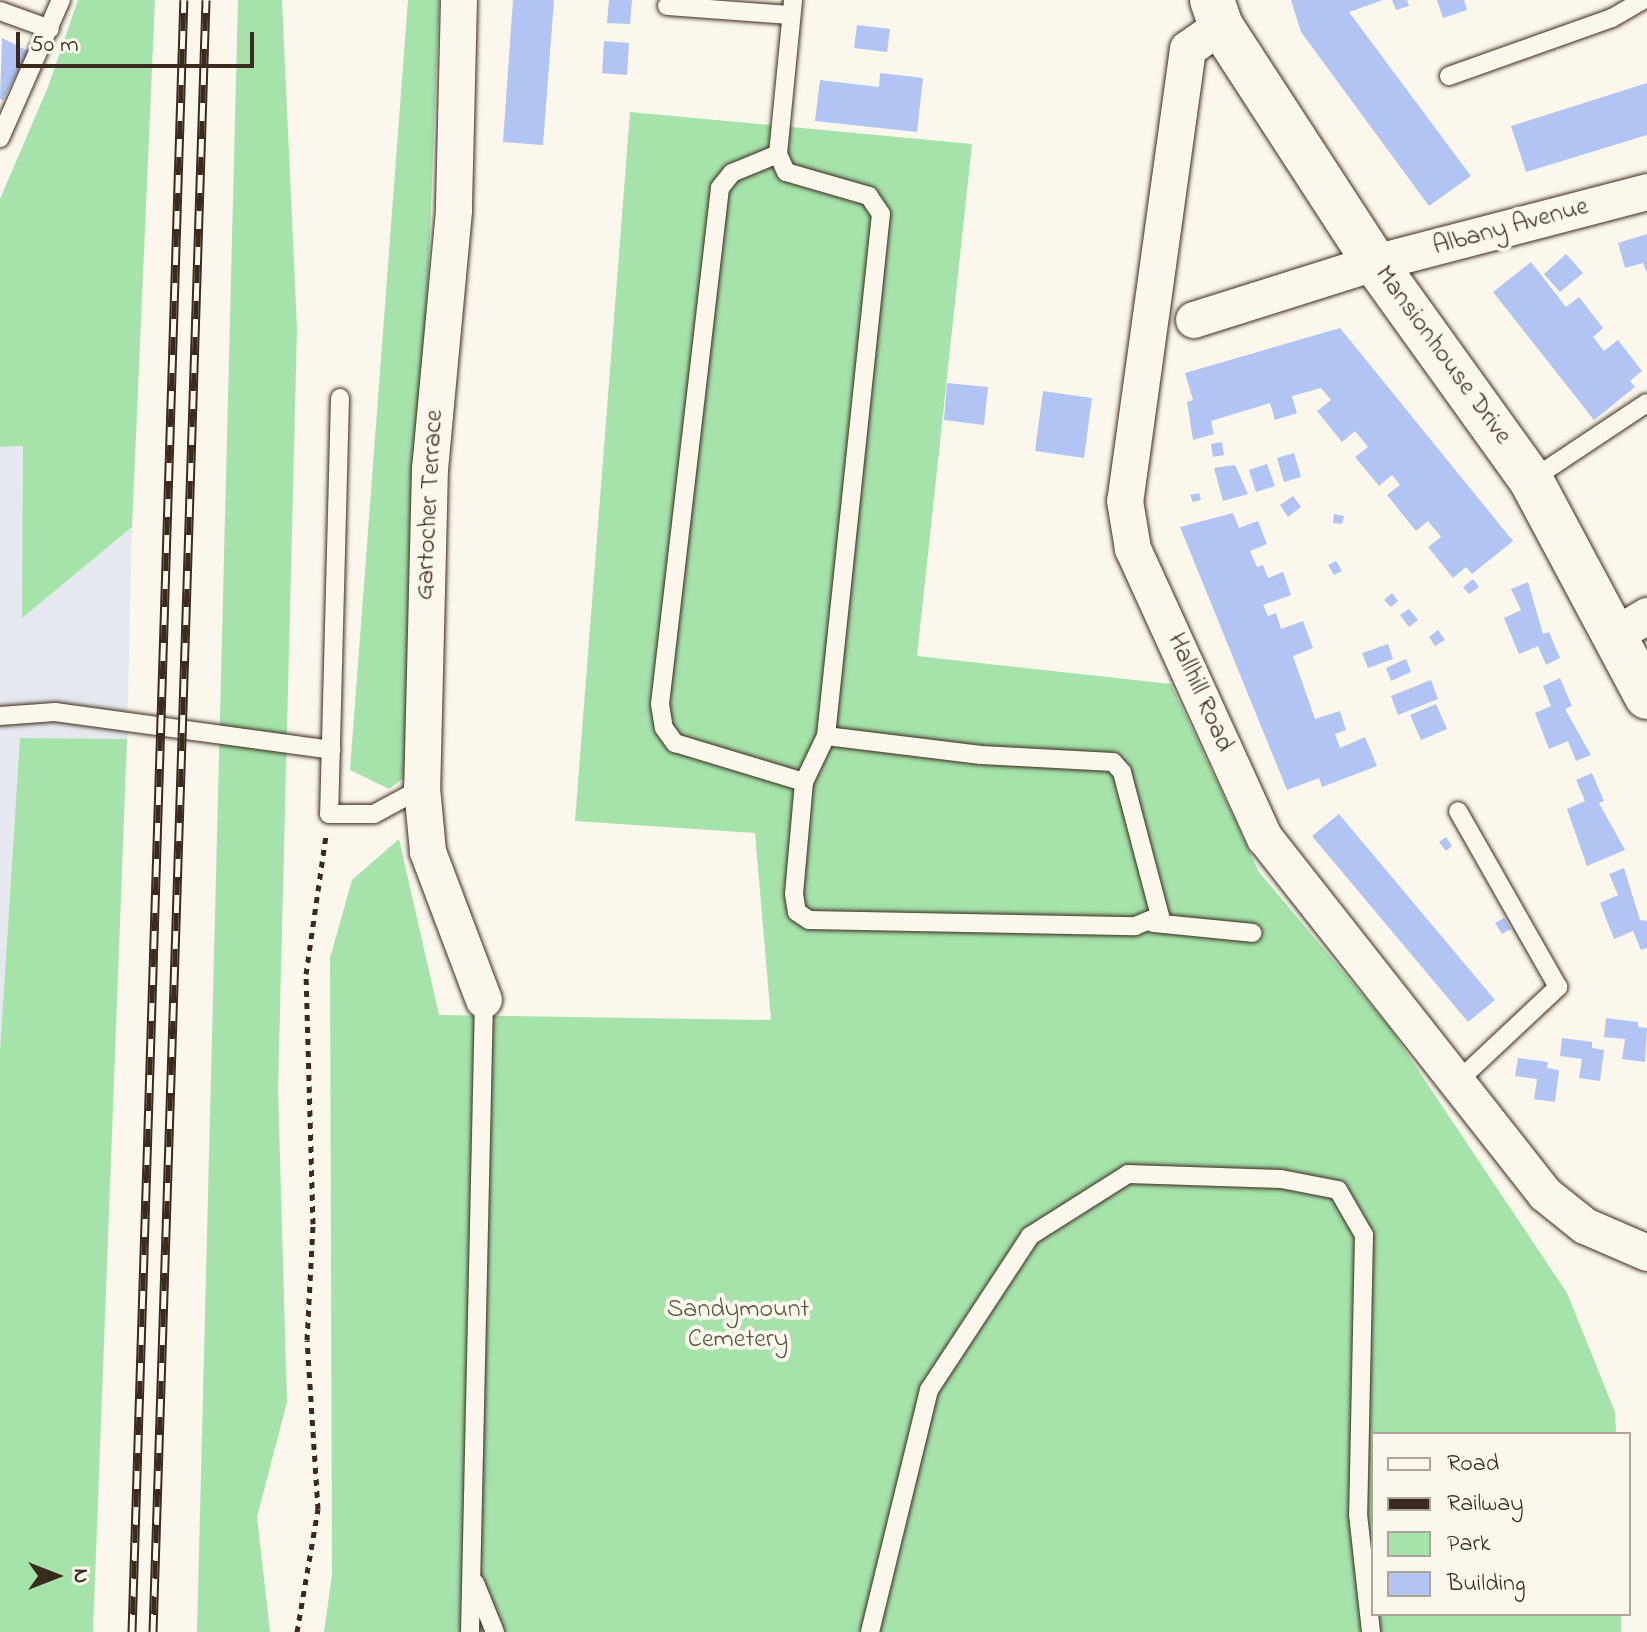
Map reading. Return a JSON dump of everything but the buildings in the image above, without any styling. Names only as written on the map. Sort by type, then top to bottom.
[{"type":"street","name":"Gartocher Terrace","points":[[459,0],[454,211],[430,468],[422,788],[428,852],[484,1000]]},
{"type":"street","name":"Mansionhouse Drive","points":[[1216,13],[1375,263],[1531,480],[1631,626],[1647,697]]},
{"type":"street","name":"Hallhill Road","points":[[1216,13],[1188,49],[1125,501],[1133,549],[1265,838],[1545,1194],[1585,1226],[1647,1253]]},
{"type":"street","name":"Albany Avenue","points":[[1194,320],[1375,263],[1647,192]]},
{"type":"lane","points":[[0,138],[61,0]]},
{"type":"lane","points":[[1449,76],[1612,18],[1643,0]]},
{"type":"lane","points":[[667,6],[792,8],[778,154],[786,172],[869,196],[881,214],[826,736],[804,782],[794,894],[797,912],[809,920],[1153,923],[1253,933]]},
{"type":"lane","points":[[0,11],[50,29]]},
{"type":"lane","points":[[778,154],[732,173],[720,188],[660,704],[664,728],[675,743],[804,782]]},
{"type":"lane","points":[[340,398],[329,814],[374,814],[422,788]]},
{"type":"lane","points":[[1531,480],[1647,403]]},
{"type":"lane","points":[[0,716],[55,712],[331,750]]},
{"type":"lane","points":[[826,736],[981,755],[1113,762],[1122,772],[1159,898],[1160,916],[1153,923]]},
{"type":"lane","points":[[1457,1082],[1558,987],[1458,811]]},
{"type":"lane","points":[[470,1632],[484,1000]]},
{"type":"lane","points":[[870,1632],[929,1390],[1030,1236],[1128,1174],[1281,1179],[1338,1190],[1364,1235],[1358,1514],[1371,1632]]},
{"type":"lane","points":[[471,1573],[495,1632]]},
{"type":"path","points":[[297,1632],[318,1509],[307,1340],[313,1224],[306,974],[329,814]]},
{"type":"shaded area","points":[[23,446],[23,617],[132,527],[127,739],[20,738],[0,1051],[0,447]]},
{"type":"green space","points":[[78,0],[155,0],[132,527],[22,618],[23,446],[0,447],[0,199],[48,87]]},
{"type":"green space","points":[[238,0],[282,0],[297,328],[278,1089],[287,1402],[257,1517],[270,1632],[197,1632]]},
{"type":"green space","points":[[408,0],[439,0],[409,774],[389,789],[350,770]]},
{"type":"green space","name":"Sandymount Cemetery","points":[[630,112],[972,144],[917,656],[1171,684],[1259,872],[1390,1028],[1567,1293],[1615,1412],[1616,1432],[1371,1432],[1371,1616],[1621,1616],[1621,1632],[324,1632],[332,1575],[330,958],[352,880],[399,839],[439,1015],[771,1020],[755,833],[575,821]]},
{"type":"green space","points":[[20,738],[127,739],[93,1632],[0,1632],[0,1051]]},
{"type":"railway","points":[[132,1632],[184,0]]},
{"type":"railway","points":[[153,1632],[206,0]]}]
